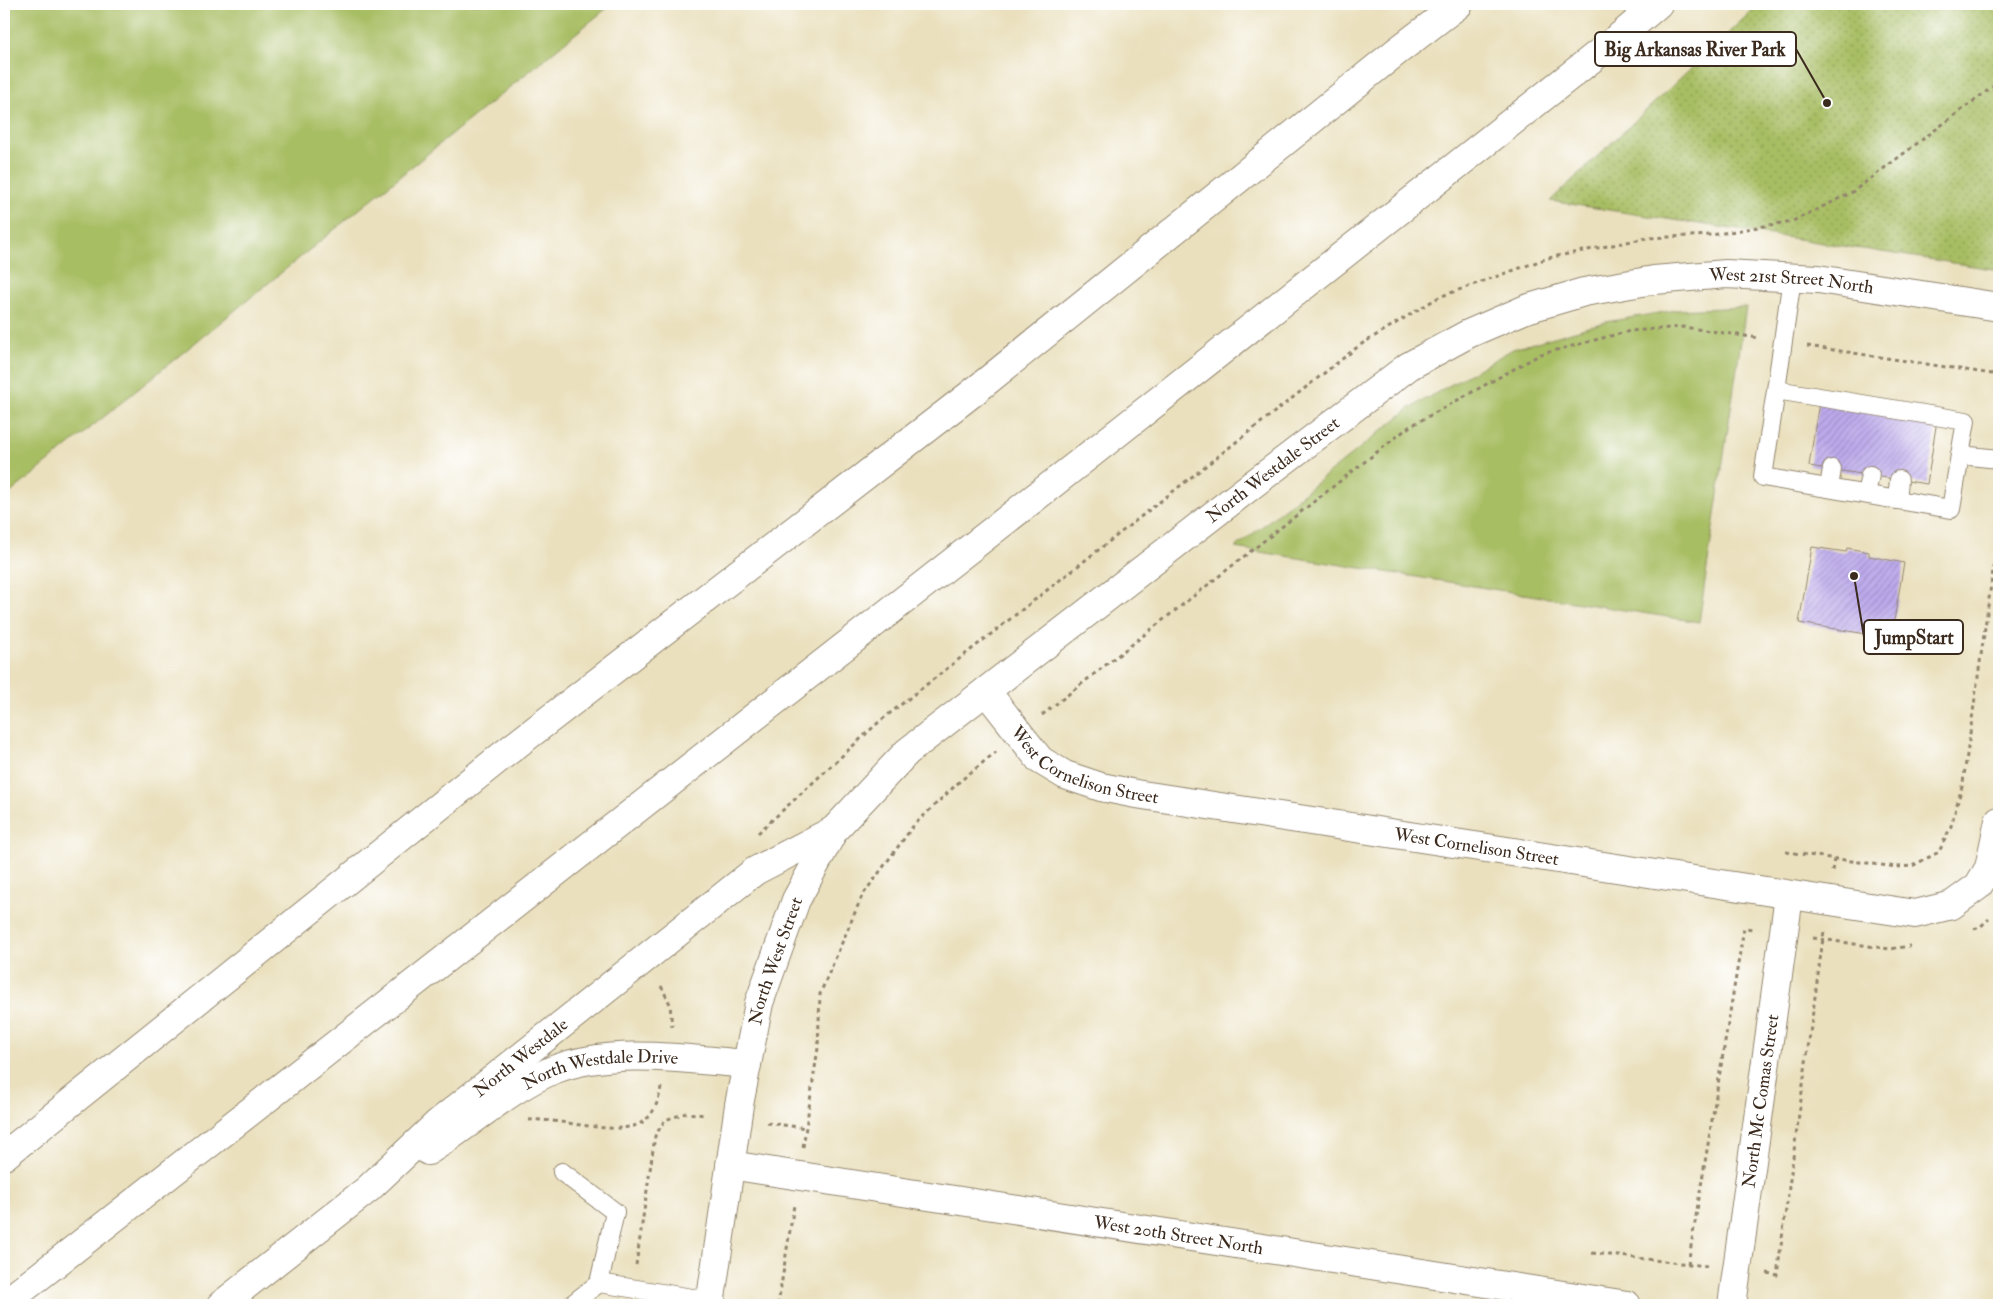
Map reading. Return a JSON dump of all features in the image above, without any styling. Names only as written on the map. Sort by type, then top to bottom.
[{"type":"main road","points":[[4,1156],[503,755],[971,394],[1380,64],[1459,4]]},
{"type":"main road","points":[[4,1304],[1106,442],[1618,38],[1658,4]]},
{"type":"main road","name":"West 21st Street North","points":[[1584,292],[1654,280],[1726,274],[1818,279],[1999,307]]},
{"type":"main road","name":"North Westdale Street","points":[[986,691],[1252,484],[1409,366],[1468,334],[1526,308],[1584,292]]},
{"type":"main road","name":"West Cornelison Street","points":[[986,691],[1040,760],[1065,775],[1110,789],[1789,896],[1915,914],[1952,905],[1978,886],[1989,868],[1999,821]]},
{"type":"main road","name":"North West Street","points":[[710,1303],[746,1064],[759,1003],[796,900],[834,830],[908,752],[986,691]]},
{"type":"main road","name":"North Westdale","points":[[221,1305],[368,1189],[438,1123],[755,871],[834,830]]},
{"type":"main road","name":"North Mc Comas Street","points":[[1732,1305],[1789,896]]},
{"type":"main road","name":"North Westdale Drive","points":[[368,1189],[459,1132],[508,1094],[554,1070],[606,1057],[666,1058],[746,1064]]},
{"type":"main road","name":"West 20th Street North","points":[[730,1165],[1626,1305]]},
{"type":"lane","points":[[1776,390],[1841,403],[1966,421],[1951,508],[1763,477],[1792,278]]},
{"type":"lane","points":[[1960,455],[1999,459]]},
{"type":"lane","points":[[1829,487],[1832,470]]},
{"type":"lane","points":[[1866,494],[1870,475]]},
{"type":"lane","points":[[1897,500],[1899,480]]},
{"type":"lane","points":[[562,1172],[615,1212],[599,1283],[571,1305]]},
{"type":"lane","points":[[599,1283],[710,1303]]},
{"type":"path","points":[[778,1305],[818,1048],[820,994],[862,896],[914,825],[959,782],[1409,427],[1541,354],[1630,332],[1683,327],[1999,375]]},
{"type":"path","points":[[1786,852],[1896,867],[1912,866],[1939,852],[1952,826],[1963,783],[1999,528]]},
{"type":"path","points":[[632,1288],[655,1136],[665,1120],[686,1113]]},
{"type":"green space","points":[[4,4],[612,4],[4,498]]},
{"type":"green space","points":[[1759,4],[1999,4],[1999,270],[1550,201]]},
{"type":"green space","points":[[1746,307],[1699,622],[1235,548],[1410,408],[1513,349],[1606,322],[1676,310]]},
{"type":"building","points":[[1819,402],[1937,420],[1927,484],[1809,466]]},
{"type":"building","points":[[1812,547],[1846,552],[1847,548],[1869,552],[1869,556],[1904,563],[1891,638],[1799,623]]},
{"type":"place","name":"Big Arkansas River Park","points":[[1827,103]]},
{"type":"place","name":"JumpStart","points":[[1854,576]]}]
